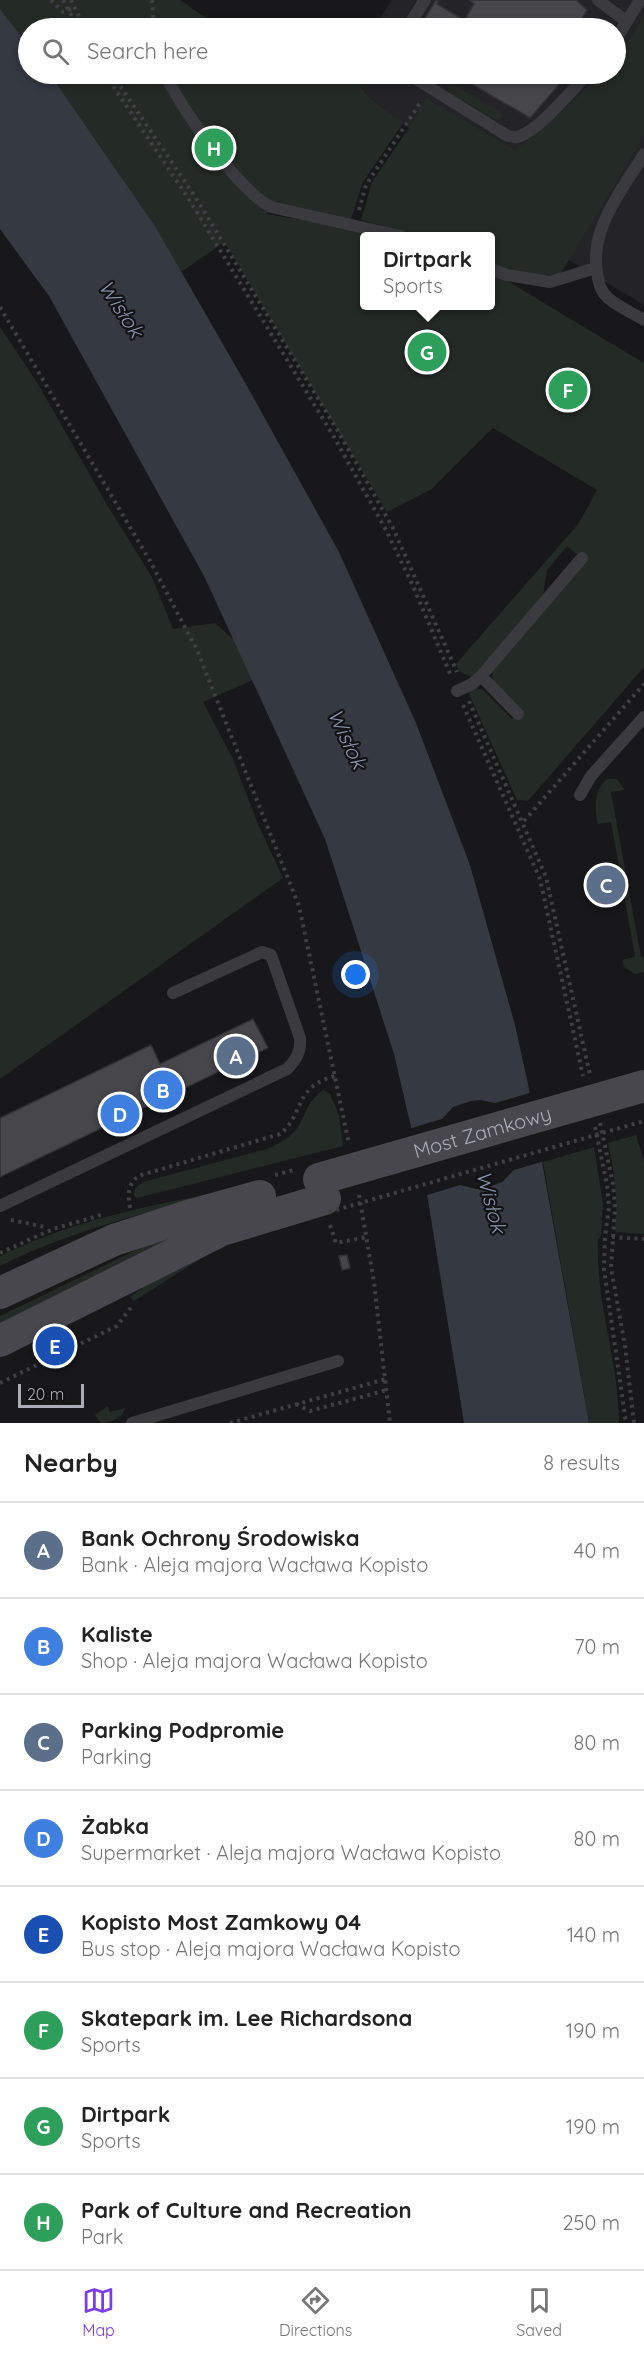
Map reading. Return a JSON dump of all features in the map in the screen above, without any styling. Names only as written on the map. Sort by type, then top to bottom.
[{"type":"main road","name":"Most Zamkowy","points":[[326,1204],[644,1086]]},
{"type":"main road","name":"Most Zamkowy","points":[[326,1204],[644,1107]]},
{"type":"main road","points":[[0,1293],[90,1251],[138,1232],[326,1204]]},
{"type":"main road","points":[[0,1341],[222,1230],[326,1204]]},
{"type":"lane","points":[[413,18],[425,0]]},
{"type":"lane","points":[[598,0],[622,18]]},
{"type":"lane","points":[[626,21],[640,0]]},
{"type":"lane","points":[[170,84],[218,154],[245,188],[259,201],[271,207],[382,232]]},
{"type":"lane","points":[[423,84],[514,138],[524,134],[552,112],[578,84]]},
{"type":"lane","points":[[644,154],[604,222],[596,246],[599,287],[608,298],[644,320]]},
{"type":"lane","points":[[495,271],[550,282],[596,268]]},
{"type":"lane","points":[[460,689],[472,684],[480,676],[582,558]]},
{"type":"lane","points":[[480,676],[518,714]]},
{"type":"lane","points":[[580,795],[591,776],[644,717]]},
{"type":"lane","points":[[0,1206],[287,1069],[298,1056],[301,1047],[300,1038],[271,955],[261,952],[173,993]]},
{"type":"lane","points":[[132,1423],[338,1361]]},
{"type":"path","points":[[51,0],[63,12],[74,8]]},
{"type":"path","points":[[63,0],[73,18]]},
{"type":"path","points":[[71,0],[80,18]]},
{"type":"path","points":[[152,0],[153,18]]},
{"type":"path","points":[[112,84],[190,201],[334,437],[386,530],[413,586],[524,821],[546,877],[592,1086]]},
{"type":"path","points":[[119,84],[196,198],[388,518],[540,879],[585,1087]]},
{"type":"path","points":[[356,225],[366,185],[429,88]]},
{"type":"path","points":[[0,307],[150,561],[197,650],[299,906],[335,1076],[327,1078],[305,1094],[289,1125],[280,1134],[138,1176],[128,1192],[130,1208]]},
{"type":"path","points":[[524,821],[644,684]]},
{"type":"path","points":[[599,1119],[613,1184],[615,1208],[611,1268],[625,1346],[634,1423]]},
{"type":"path","points":[[593,1120],[607,1185],[609,1207],[604,1269],[626,1423]]},
{"type":"path","points":[[367,1237],[336,1243],[326,1204],[644,1121]]},
{"type":"path","points":[[0,1217],[45,1227]]},
{"type":"path","points":[[612,1237],[644,1239]]},
{"type":"path","points":[[374,1282],[390,1423]]},
{"type":"path","points":[[230,1423],[386,1379]]},
{"type":"path","points":[[296,1404],[310,1411],[387,1390]]},
{"type":"shaded area","points":[[0,0],[180,0],[206,18],[18,18],[18,32],[0,9]]},
{"type":"shaded area","points":[[392,0],[644,0],[644,305],[514,227],[409,128],[371,99],[358,84],[626,84],[626,18],[380,18]]},
{"type":"shaded area","points":[[644,16],[644,136],[560,275],[535,275],[495,266],[495,232],[405,232],[361,220],[372,182],[409,128],[426,98],[515,150],[555,118],[590,84],[626,84],[626,45]]},
{"type":"shaded area","points":[[57,84],[358,84],[371,99],[403,123],[363,182],[351,219],[278,204],[280,200],[266,214],[361,232],[360,310],[495,310],[495,276],[506,280],[644,363],[644,667],[528,801],[517,800],[469,694],[476,688],[483,690],[512,719],[522,710],[492,680],[493,669],[586,562],[567,546],[547,570],[543,596],[472,677],[459,672],[456,664],[579,523],[597,490],[493,428],[432,489],[387,512],[225,243],[226,241],[181,272],[155,226]]},
{"type":"shaded area","points":[[454,85],[501,112],[501,119],[496,120],[450,93],[448,88]]},
{"type":"shaded area","points":[[0,327],[38,384],[106,503],[152,577],[173,629],[215,623],[235,641],[253,680],[203,702],[233,759],[258,824],[283,878],[0,1079]]},
{"type":"shaded area","points":[[607,779],[617,779],[625,790],[611,792],[641,957],[644,957],[644,972],[635,974],[624,967],[622,960],[635,957],[611,822],[598,824],[597,818],[597,794]]},
{"type":"shaded area","points":[[323,1090],[330,1094],[339,1115],[343,1146],[137,1198],[134,1196],[135,1188],[143,1182],[278,1144],[295,1131],[310,1103]]},
{"type":"shaded area","points":[[636,1135],[644,1161],[644,1234],[615,1232],[615,1188],[608,1143]]},
{"type":"shaded area","points":[[594,1147],[603,1204],[601,1236],[598,1239],[600,1285],[615,1377],[619,1423],[589,1423],[543,1162]]},
{"type":"shaded area","points":[[226,1191],[83,1232],[0,1266],[0,1256],[54,1233],[139,1208]]},
{"type":"shaded area","points":[[246,1230],[134,1301],[130,1297],[178,1262]]},
{"type":"shaded area","points":[[163,1237],[168,1239],[168,1242],[0,1327],[0,1316]]},
{"type":"shaded area","points":[[108,1406],[110,1412],[125,1408],[116,1419],[101,1423],[95,1415]]},
{"type":"water","name":"Wisłok","points":[[0,9],[18,32],[18,84],[57,84],[155,226],[339,552],[416,723],[470,865],[515,1025],[528,1084],[589,1423],[464,1423],[428,1200],[394,1054],[325,839],[205,578],[49,296],[0,229]]},
{"type":"pier","points":[[533,1092],[545,1161],[514,1170],[502,1182],[486,1188],[476,1189],[460,1185],[424,1196],[408,1129],[442,1119],[453,1107],[471,1101],[495,1103]]},
{"type":"building","points":[[436,0],[439,1],[437,4],[460,18],[425,18]]},
{"type":"building","points":[[469,0],[576,0],[587,10],[582,18],[466,18],[474,4]]},
{"type":"building","points":[[472,84],[560,84],[530,118]]},
{"type":"building","points":[[253,1019],[268,1048],[0,1177],[0,1118],[151,1045],[160,1064]]},
{"type":"building","points":[[347,1255],[350,1268],[342,1270],[339,1256]]},
{"type":"place","name":"Park of Culture and Recreation","points":[[214,148]]},
{"type":"place","name":"Dirtpark","points":[[427,352]]},
{"type":"place","name":"Skatepark im. Lee Richardsona","points":[[568,390]]},
{"type":"place","name":"Parking Podpromie","points":[[606,885]]},
{"type":"place","name":"Bank Ochrony Środowiska","points":[[236,1056]]},
{"type":"place","name":"Kaliste","points":[[163,1090]]},
{"type":"place","name":"Żabka","points":[[120,1114]]},
{"type":"place","name":"Kopisto Most Zamkowy 04","points":[[55,1346]]}]
